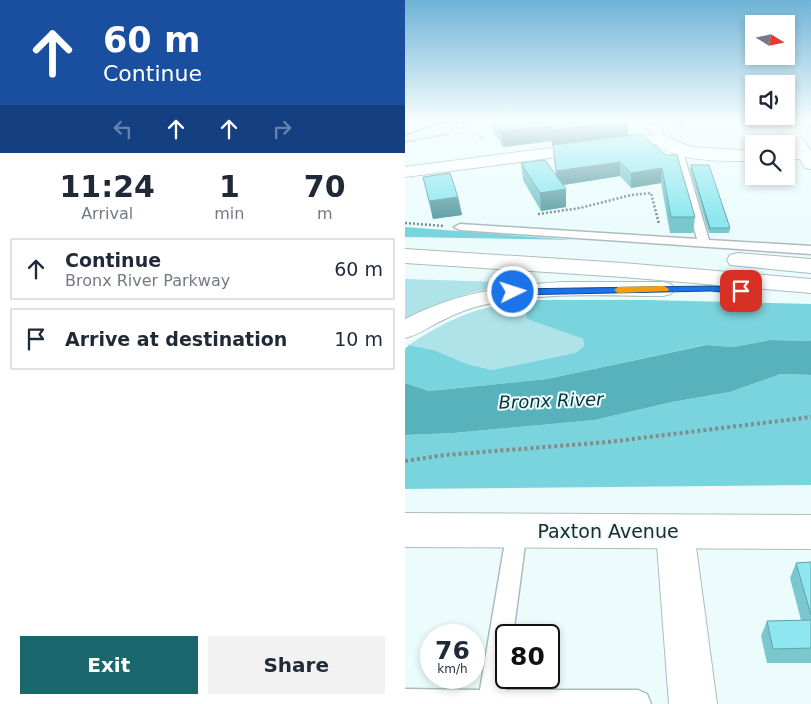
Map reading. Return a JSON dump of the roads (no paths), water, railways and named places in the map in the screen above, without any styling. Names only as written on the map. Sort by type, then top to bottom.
[{"type":"main road","points":[[405,172],[586,153]]},
{"type":"main road","points":[[707,153],[745,156]]},
{"type":"main road","points":[[405,182],[574,154]]},
{"type":"main road","points":[[795,157],[808,159]]},
{"type":"main road","points":[[405,244],[558,248],[811,266]]},
{"type":"main road","points":[[405,256],[623,270],[811,286]]},
{"type":"main road","points":[[405,272],[555,278],[711,288],[811,297]]},
{"type":"main road","points":[[405,330],[458,304],[513,292],[711,288]]},
{"type":"main road","name":"Paxton Avenue","points":[[405,530],[811,532]]},
{"type":"main road","points":[[675,532],[693,704]]},
{"type":"lane","points":[[675,153],[680,159],[704,244]]},
{"type":"lane","points":[[554,223],[561,234]]},
{"type":"lane","points":[[460,227],[811,250]]},
{"type":"lane","points":[[491,703],[517,530]]},
{"type":"lane","points":[[405,702],[638,703]]},
{"type":"water","name":"Bronx River","points":[[770,340],[811,341],[811,375],[781,374],[730,392],[672,402],[595,420],[454,433],[405,435],[405,383],[429,391],[547,379],[706,345],[733,347]]}]
